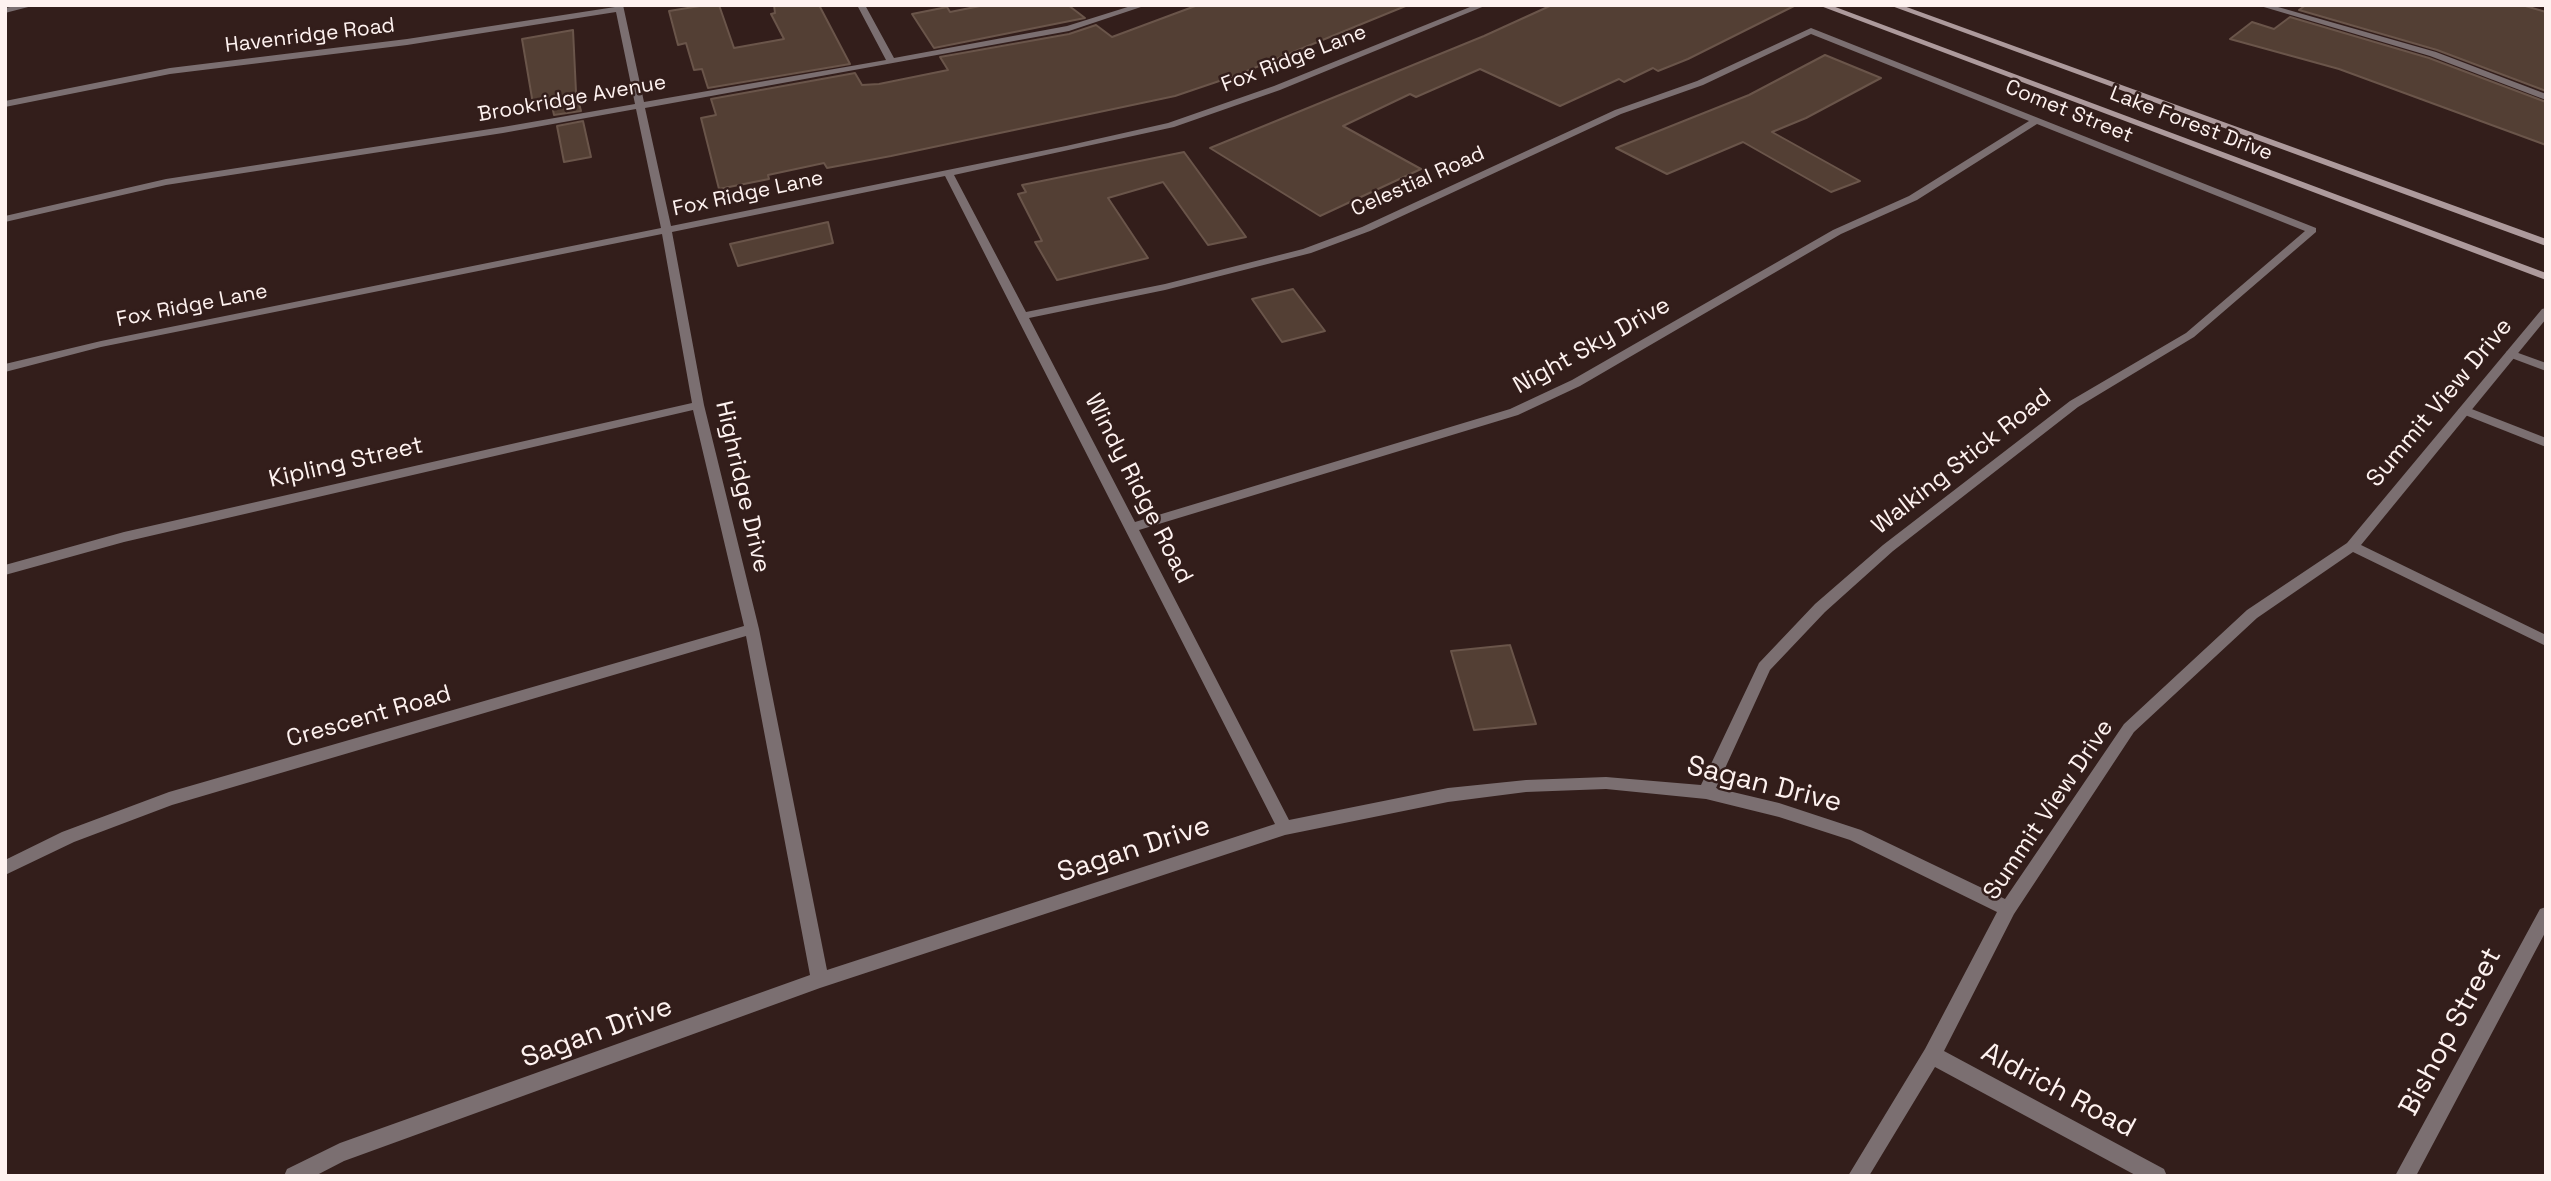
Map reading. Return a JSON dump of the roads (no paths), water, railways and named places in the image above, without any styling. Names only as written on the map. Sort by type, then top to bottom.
[{"type":"main road","name":"Lake Forest Drive","points":[[1822,5],[2546,278]]},
{"type":"main road","name":"Lake Forest Drive","points":[[1892,5],[2546,243]]},
{"type":"street","points":[[5,11],[32,5]]},
{"type":"street","points":[[862,5],[891,60]]},
{"type":"street","name":"Brookridge Avenue","points":[[5,219],[166,182],[639,105],[1069,28],[1143,5]]},
{"type":"street","name":"Fox Ridge Lane","points":[[5,368],[101,344],[1171,125],[1277,88],[1483,5]]},
{"type":"street","points":[[2261,5],[2433,54],[2546,97]]},
{"type":"street","name":"Havenridge Road","points":[[5,104],[170,71],[408,41],[620,7]]},
{"type":"street","name":"Highridge Drive","points":[[620,7],[667,230],[698,405],[752,629],[820,980]]},
{"type":"street","name":"Comet Street","points":[[1811,31],[2312,230]]},
{"type":"street","name":"Celestial Road","points":[[1024,316],[1165,287],[1307,251],[1366,229],[1618,112],[1700,83],[1811,31]]},
{"type":"street","name":"Night Sky Drive","points":[[1132,528],[1514,412],[1576,383],[1837,232],[1932,188],[2037,120]]},
{"type":"street","name":"Windy Ridge Road","points":[[948,172],[1285,828]]},
{"type":"street","name":"Walking Stick Road","points":[[1706,792],[1764,667],[1820,608],[1888,548],[2074,404],[2190,335],[2312,230]]},
{"type":"street","name":"Summit View Drive","points":[[1858,1176],[1932,1055],[2008,909],[2129,729],[2252,614],[2352,545],[2546,311]]},
{"type":"street","points":[[2510,354],[2546,367]]},
{"type":"street","name":"Kipling Street","points":[[5,570],[124,537],[698,405]]},
{"type":"street","points":[[2464,410],[2546,443]]},
{"type":"street","points":[[2352,545],[2546,641]]},
{"type":"street","name":"Crescent Road","points":[[5,868],[68,838],[169,799],[752,629]]},
{"type":"street","name":"Sagan Drive","points":[[294,1176],[340,1153],[820,980],[1285,828],[1448,795],[1526,786],[1606,783],[1706,792],[1779,810],[1855,835],[2008,909]]},
{"type":"street","name":"Bishop Street","points":[[2405,1176],[2546,914]]},
{"type":"street","name":"Aldrich Road","points":[[1932,1055],[2157,1176]]}]
